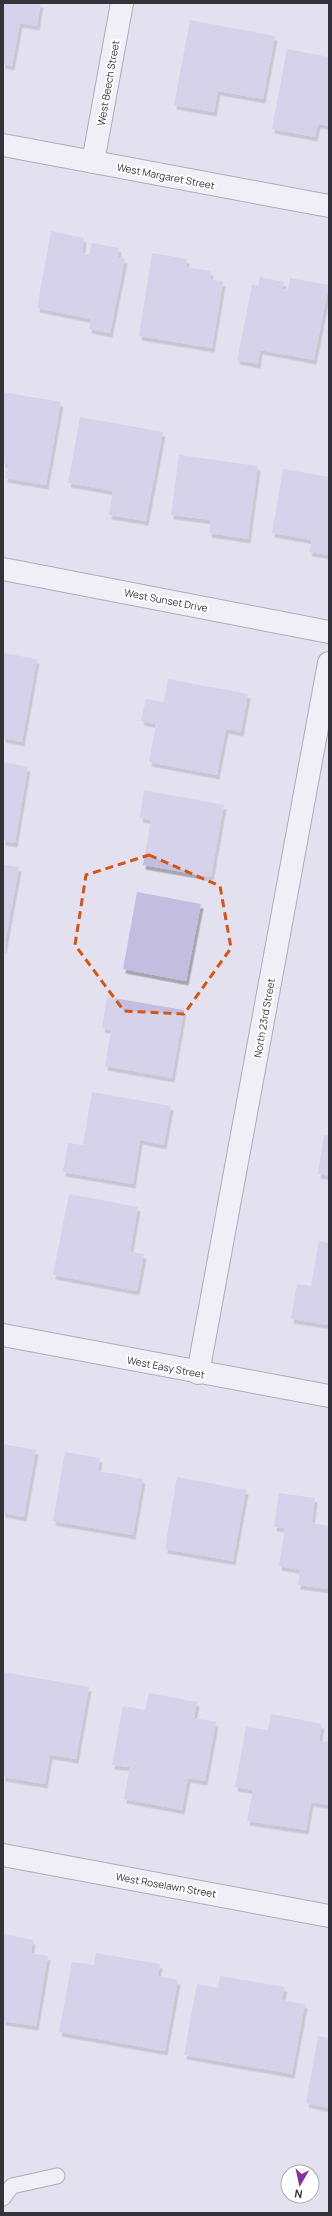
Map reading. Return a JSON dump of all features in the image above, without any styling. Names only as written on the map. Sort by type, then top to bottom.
[{"type":"street","name":"West Beech Street","points":[[93,162],[122,3]]},
{"type":"street","name":"West Margaret Street","points":[[3,146],[329,206]]},
{"type":"street","name":"West Sunset Drive","points":[[3,569],[329,632]]},
{"type":"street","name":"North 23rd Street","points":[[198,1373],[329,663]]},
{"type":"street","name":"West Easy Street","points":[[3,1335],[198,1373],[329,1396]]},
{"type":"street","name":"West Roselawn Street","points":[[3,1855],[329,1916]]},
{"type":"lane","points":[[3,2198],[12,2186],[57,2176]]},
{"type":"highlighted area","points":[[149,855],[220,886],[231,948],[184,1014],[124,1011],[75,945],[86,875]]},
{"type":"building","points":[[3,3],[41,3],[37,26],[20,23],[12,66],[3,64]]},
{"type":"building","points":[[190,20],[275,36],[263,99],[218,91],[214,112],[174,105]]},
{"type":"building","points":[[287,49],[329,57],[329,126],[318,124],[315,137],[272,129]]},
{"type":"building","points":[[51,231],[84,238],[82,253],[89,255],[92,243],[119,248],[118,257],[125,259],[110,333],[89,329],[91,319],[37,308]]},
{"type":"building","points":[[152,253],[187,259],[186,267],[211,271],[210,279],[223,282],[212,348],[139,336]]},
{"type":"building","points":[[260,277],[284,282],[282,289],[288,290],[290,278],[329,285],[314,360],[260,350],[258,364],[237,360],[252,285],[258,286]]},
{"type":"building","points":[[3,392],[61,402],[46,485],[5,478],[8,464],[3,463]]},
{"type":"building","points":[[80,417],[163,432],[146,521],[109,515],[113,491],[68,483]]},
{"type":"building","points":[[179,455],[258,466],[248,539],[209,533],[211,520],[171,515]]},
{"type":"building","points":[[283,469],[329,477],[329,555],[309,552],[312,540],[272,533]]},
{"type":"building","points":[[3,653],[37,659],[22,742],[3,738]]},
{"type":"building","points":[[168,679],[248,694],[241,732],[226,729],[217,775],[149,762],[156,724],[141,721],[146,699],[164,702]]},
{"type":"building","points":[[3,762],[28,767],[15,843],[3,841]]},
{"type":"building","points":[[144,790],[224,805],[211,877],[143,865],[151,820],[140,818]]},
{"type":"building","points":[[3,865],[19,867],[4,949],[3,949]]},
{"type":"building","points":[[137,892],[201,904],[186,981],[123,969]]},
{"type":"building","points":[[107,997],[184,1010],[172,1078],[105,1066],[111,1030],[102,1028]]},
{"type":"building","points":[[92,1092],[171,1106],[164,1145],[140,1140],[133,1184],[63,1172],[68,1143],[83,1145]]},
{"type":"building","points":[[324,1135],[329,1136],[329,1176],[318,1174]]},
{"type":"building","points":[[69,1194],[138,1207],[130,1252],[144,1254],[137,1291],[53,1275]]},
{"type":"building","points":[[319,1241],[329,1243],[329,1325],[291,1319],[297,1284],[311,1286]]},
{"type":"building","points":[[3,1444],[36,1450],[24,1517],[3,1513]]},
{"type":"building","points":[[65,1452],[100,1458],[98,1471],[143,1479],[133,1535],[53,1521]]},
{"type":"building","points":[[177,1477],[246,1490],[233,1561],[165,1549]]},
{"type":"building","points":[[279,1493],[315,1498],[312,1523],[329,1526],[329,1589],[298,1585],[300,1570],[279,1566],[285,1528],[274,1527]]},
{"type":"building","points":[[3,1672],[89,1687],[76,1759],[50,1755],[45,1784],[3,1777]]},
{"type":"building","points":[[149,1693],[197,1702],[194,1718],[216,1722],[205,1781],[188,1778],[182,1810],[124,1799],[130,1767],[112,1765],[123,1706],[145,1710]]},
{"type":"building","points":[[271,1714],[322,1724],[319,1741],[329,1742],[329,1805],[311,1802],[306,1830],[247,1821],[253,1790],[235,1787],[246,1727],[268,1730]]},
{"type":"building","points":[[3,1934],[33,1940],[31,1953],[48,1956],[36,2026],[3,2021]]},
{"type":"building","points":[[96,1953],[160,1964],[158,1976],[178,1980],[165,2051],[59,2032],[72,1962],[94,1965]]},
{"type":"building","points":[[220,1976],[285,1987],[282,2000],[305,2004],[292,2074],[184,2055],[197,1984],[218,1988]]},
{"type":"building","points":[[318,2036],[329,2038],[329,2108],[306,2103]]}]
